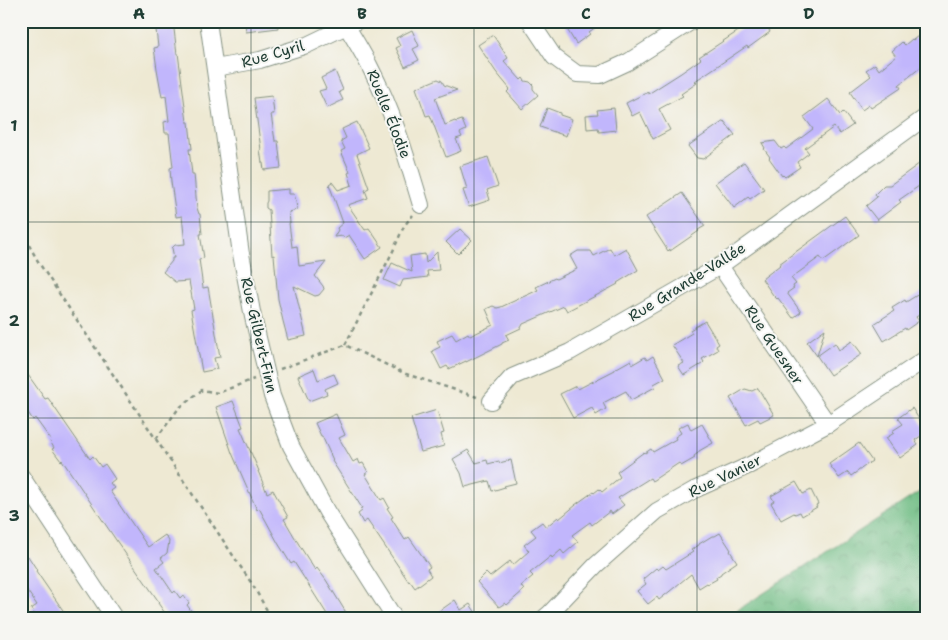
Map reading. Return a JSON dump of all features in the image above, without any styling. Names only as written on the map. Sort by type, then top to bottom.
[{"type":"street","name":"Rue Gilbert-Finn","points":[[208,21],[241,254],[253,317],[272,396],[291,446],[327,512],[395,619]]},
{"type":"street","points":[[530,21],[554,57],[577,74],[600,75],[628,62],[692,21]]},
{"type":"street","name":"Rue Cyril","points":[[215,68],[260,60],[307,45],[352,24]]},
{"type":"street","name":"Ruelle Élodie","points":[[352,24],[404,149],[420,205]]},
{"type":"street","name":"Rue Grande-Vallée","points":[[491,401],[512,377],[570,352],[720,266],[927,116]]},
{"type":"street","name":"Rue Guesner","points":[[720,266],[828,424]]},
{"type":"street","name":"Rue Vanier","points":[[543,619],[596,565],[657,511],[694,490],[750,465],[828,424],[927,358]]},
{"type":"street","points":[[21,476],[116,619]]},
{"type":"path","points":[[156,439],[179,408],[202,390],[218,393],[345,344],[404,226],[420,205]]},
{"type":"path","points":[[21,230],[39,264],[252,584],[272,619]]},
{"type":"path","points":[[345,344],[406,374],[491,401]]},
{"type":"green space","points":[[927,487],[927,619],[724,619]]},
{"type":"building","points":[[155,21],[173,21],[187,122],[189,122],[192,149],[189,149],[192,174],[194,174],[197,208],[200,214],[202,234],[200,234],[204,258],[199,259],[203,288],[208,287],[220,357],[214,358],[217,369],[202,372],[191,310],[194,309],[189,281],[175,282],[163,272],[172,261],[172,258],[174,258],[172,248],[175,245],[185,244],[182,216],[176,217],[171,182],[170,168],[173,167],[169,133],[165,133],[164,122],[169,121],[166,96],[162,97],[154,48],[158,47]]},
{"type":"building","points":[[245,21],[277,21],[278,28],[246,32]]},
{"type":"building","points":[[562,21],[604,21],[576,44]]},
{"type":"building","points":[[749,21],[782,21],[748,48],[747,46],[695,81],[697,83],[681,94],[683,96],[659,109],[670,130],[653,139],[640,112],[632,116],[626,103],[648,92],[648,94],[681,73],[701,59],[699,57],[743,28],[742,26]]},
{"type":"building","points":[[927,29],[927,62],[899,85],[901,88],[871,108],[869,105],[862,110],[850,92],[871,76],[866,70],[875,64],[879,70],[896,56],[892,51],[902,42],[905,45]]},
{"type":"building","points":[[412,30],[419,46],[413,49],[419,60],[405,67],[396,48],[400,46],[396,38]]},
{"type":"building","points":[[493,35],[508,58],[504,61],[521,80],[523,78],[533,85],[533,89],[538,95],[522,109],[507,92],[510,89],[478,45]]},
{"type":"building","points":[[335,71],[343,90],[339,92],[343,100],[327,108],[319,91],[326,89],[321,78]]},
{"type":"building","points":[[438,79],[444,85],[457,90],[435,98],[445,125],[462,120],[466,130],[460,133],[462,137],[456,139],[461,151],[446,157],[430,115],[426,116],[416,88]]},
{"type":"building","points":[[272,96],[274,114],[271,114],[275,141],[278,141],[281,168],[264,170],[254,98]]},
{"type":"building","points":[[828,99],[840,115],[843,112],[853,125],[840,134],[834,127],[805,148],[809,153],[797,162],[800,167],[785,177],[782,176],[769,158],[762,143],[775,141],[781,149],[784,147],[786,149],[813,129],[804,117]]},
{"type":"building","points":[[547,108],[572,119],[566,136],[540,127]]},
{"type":"building","points":[[614,108],[616,130],[599,132],[598,128],[587,129],[586,115],[598,114],[597,110]]},
{"type":"building","points":[[724,121],[735,135],[703,159],[697,158],[688,146]]},
{"type":"building","points":[[357,122],[369,148],[357,154],[369,188],[365,190],[368,198],[348,205],[365,230],[369,228],[382,247],[365,259],[349,235],[344,238],[343,236],[334,237],[338,230],[337,228],[343,223],[329,184],[332,182],[338,190],[352,185],[348,173],[350,172],[341,151],[345,149],[341,141],[346,138],[342,129]]},
{"type":"building","points":[[488,157],[498,186],[487,190],[490,200],[469,207],[463,190],[467,189],[460,166]]},
{"type":"building","points":[[927,158],[927,197],[919,186],[899,200],[901,202],[877,220],[866,206],[877,197],[875,194],[884,185],[890,185]]},
{"type":"building","points":[[744,162],[764,189],[750,199],[748,197],[734,208],[715,183]]},
{"type":"building","points":[[289,189],[289,194],[294,194],[296,201],[297,210],[289,212],[289,223],[292,247],[297,246],[299,266],[326,262],[315,276],[324,289],[319,295],[315,296],[294,286],[306,336],[288,340],[278,299],[274,255],[272,256],[269,210],[266,208],[266,203],[267,191]]},
{"type":"building","points":[[682,193],[705,226],[668,251],[646,217]]},
{"type":"building","points":[[845,216],[859,235],[823,261],[820,257],[791,278],[796,284],[787,293],[801,312],[793,318],[762,279],[779,264]]},
{"type":"building","points":[[460,229],[472,240],[458,254],[446,242]]},
{"type":"building","points":[[610,248],[614,255],[626,248],[638,270],[618,284],[567,311],[564,306],[523,324],[521,328],[506,335],[509,340],[502,344],[449,369],[447,366],[441,369],[432,351],[440,347],[437,341],[452,334],[456,340],[468,333],[470,336],[493,325],[486,309],[493,306],[501,307],[538,290],[536,287],[577,269],[570,256],[578,251],[591,251],[594,256]]},
{"type":"building","points":[[437,252],[439,270],[427,271],[428,277],[403,280],[400,287],[384,280],[392,263],[412,272],[410,256],[425,254],[426,263]]},
{"type":"building","points":[[927,289],[927,310],[916,317],[919,321],[884,341],[874,324],[894,311],[892,308]]},
{"type":"building","points":[[705,321],[719,344],[716,346],[718,350],[702,359],[704,362],[702,364],[684,375],[678,366],[684,363],[672,345],[692,333],[690,330]]},
{"type":"building","points":[[825,329],[817,356],[807,342]]},
{"type":"building","points":[[852,341],[862,354],[830,375],[817,356],[835,343],[839,350]]},
{"type":"building","points":[[653,356],[665,378],[654,384],[655,387],[631,400],[626,391],[603,403],[606,409],[596,415],[592,408],[573,418],[560,394],[576,386],[578,389],[631,360],[633,364],[645,357],[647,360]]},
{"type":"building","points":[[21,365],[45,399],[48,398],[90,459],[93,456],[101,467],[105,464],[115,479],[110,483],[114,488],[110,491],[148,547],[165,535],[169,541],[167,553],[161,558],[164,562],[156,568],[173,593],[175,591],[180,598],[183,595],[189,603],[187,605],[197,619],[169,619],[62,460],[52,449],[54,448],[51,440],[35,418],[33,420],[27,411],[25,412],[21,407]]},
{"type":"building","points":[[314,369],[318,380],[334,374],[338,383],[325,389],[327,394],[309,401],[298,376]]},
{"type":"building","points":[[758,388],[774,415],[760,422],[758,419],[746,425],[730,398],[745,389],[752,391]]},
{"type":"building","points":[[233,401],[243,427],[240,428],[267,493],[273,490],[288,517],[284,519],[301,548],[315,570],[317,568],[326,580],[350,619],[330,619],[294,562],[291,564],[259,508],[257,510],[232,453],[216,407]]},
{"type":"building","points":[[912,408],[927,432],[915,440],[918,445],[900,458],[886,438],[894,433],[892,431],[903,424],[898,418]]},
{"type":"building","points":[[437,410],[444,433],[441,434],[444,446],[421,452],[411,418]]},
{"type":"building","points":[[336,414],[345,435],[339,438],[353,462],[358,459],[360,464],[363,463],[368,472],[365,474],[381,500],[384,498],[389,507],[387,508],[393,517],[391,518],[405,540],[409,537],[430,567],[427,569],[431,576],[415,588],[367,520],[363,523],[358,514],[362,511],[360,509],[362,508],[332,461],[315,423]]},
{"type":"building","points":[[688,423],[691,430],[702,424],[713,443],[699,451],[694,456],[695,458],[681,466],[679,463],[652,481],[650,478],[618,498],[624,505],[612,514],[610,511],[592,525],[590,522],[572,535],[578,542],[564,554],[561,550],[552,558],[551,556],[530,573],[533,576],[521,586],[524,590],[507,605],[505,603],[499,607],[477,582],[486,573],[490,577],[510,561],[513,565],[529,551],[524,545],[536,536],[531,530],[542,522],[546,527],[593,492],[599,489],[602,492],[620,477],[617,472],[644,452],[651,449],[653,452],[676,439],[675,437],[681,433],[678,428]]},
{"type":"building","points":[[859,443],[872,461],[851,476],[848,472],[839,478],[829,464]]},
{"type":"building","points":[[468,450],[476,463],[487,460],[488,464],[511,460],[516,483],[492,491],[489,481],[465,487],[461,473],[453,459]]},
{"type":"building","points":[[796,482],[803,494],[811,490],[818,504],[816,505],[817,507],[802,516],[800,512],[794,513],[781,520],[771,503],[774,501],[771,496]]},
{"type":"building","points":[[720,533],[737,562],[716,577],[717,579],[699,588],[691,574],[659,600],[657,597],[648,604],[637,591],[646,584],[643,579],[656,568],[658,570],[663,566],[666,569],[693,552],[691,550],[699,544]]},
{"type":"building","points":[[28,556],[69,619],[37,619],[31,609],[37,605],[21,582],[21,561]]},
{"type":"building","points":[[455,600],[461,610],[470,604],[480,619],[442,619],[438,612]]}]
